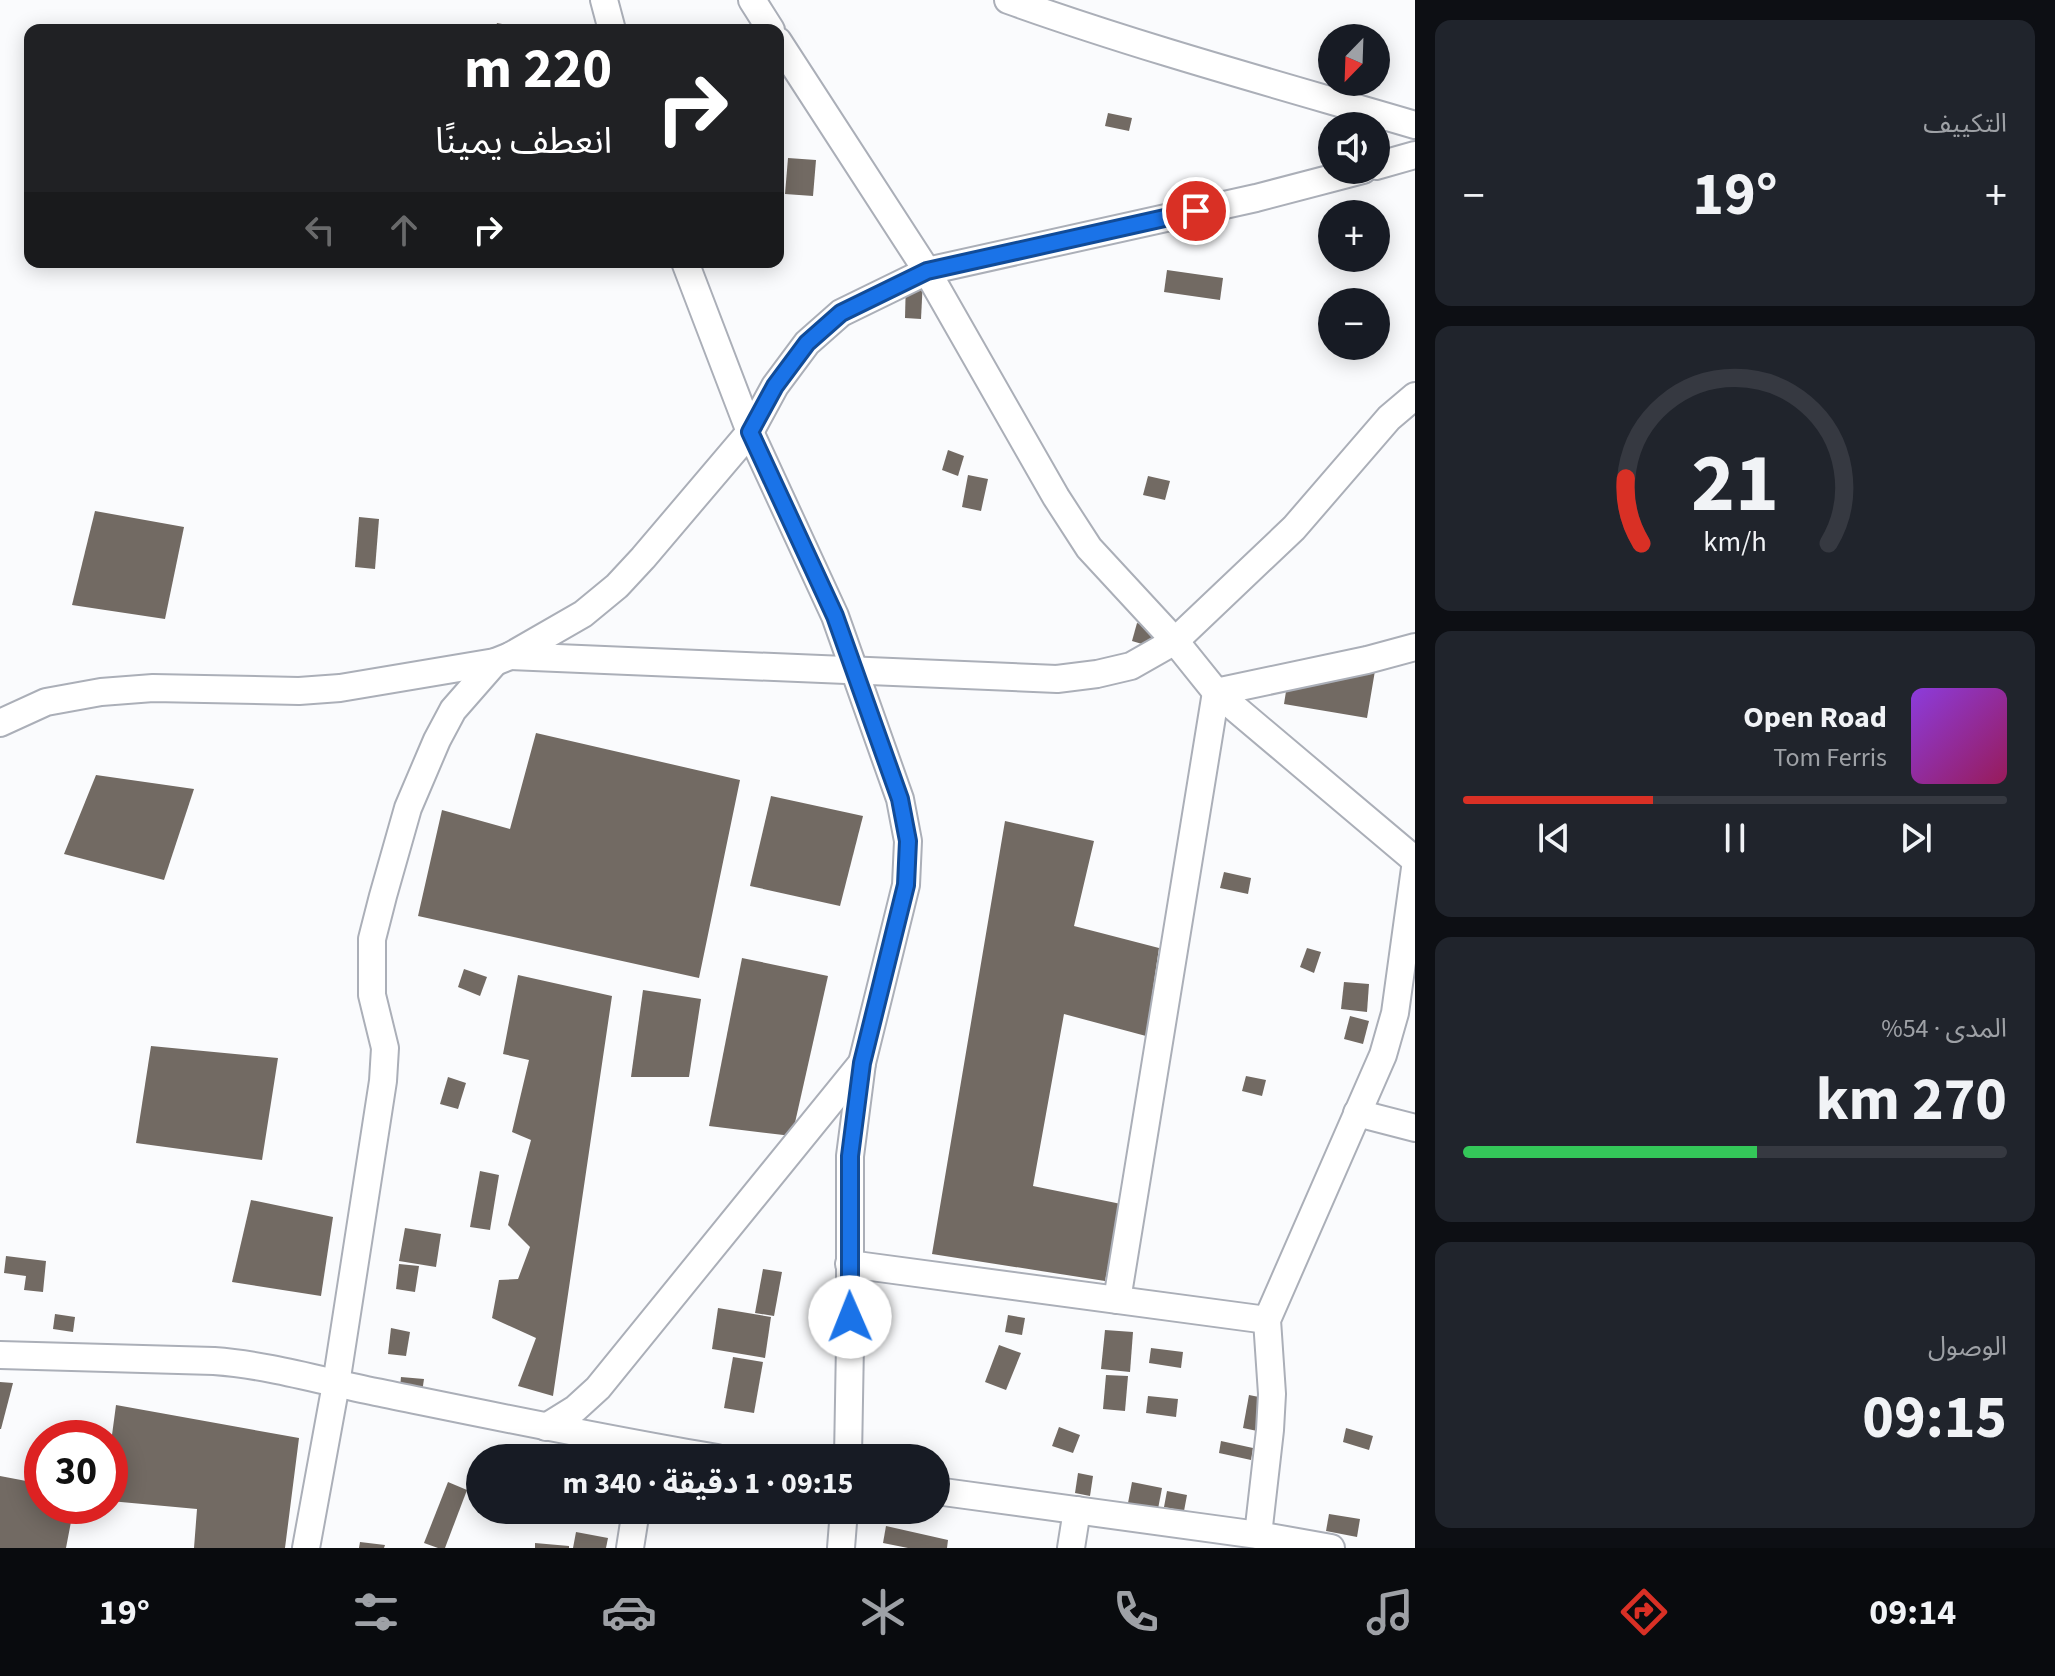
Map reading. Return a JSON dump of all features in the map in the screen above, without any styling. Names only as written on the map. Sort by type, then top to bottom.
[{"type":"street","points":[[604,0],[610,24]]},
{"type":"street","points":[[752,0],[767,24]]},
{"type":"street","points":[[1008,0],[1192,61],[1415,125]]},
{"type":"street","points":[[784,50],[927,271],[1056,497],[1089,548],[1175,641],[1216,692],[1415,860]]},
{"type":"street","points":[[1390,162],[1415,155]]},
{"type":"street","points":[[306,1548],[336,1384],[383,1081],[385,1048],[372,995],[372,939],[408,808],[453,710],[502,659],[583,614],[617,586],[750,432],[775,386],[807,343],[841,313],[927,271],[1318,182]]},
{"type":"street","points":[[687,268],[750,432],[835,616],[900,799],[908,841],[906,885],[862,1063],[850,1156],[848,1444]]},
{"type":"street","points":[[0,723],[46,702],[101,692],[153,688],[326,689],[502,659],[1057,679],[1097,674],[1131,666],[1175,641],[1294,528],[1389,418],[1415,396]]},
{"type":"street","points":[[1216,692],[1415,647]]},
{"type":"street","points":[[1117,1300],[1216,692]]},
{"type":"street","points":[[1258,1535],[1272,1394],[1267,1320],[1383,1055],[1395,1013],[1415,868]]},
{"type":"street","points":[[546,1427],[575,1409],[598,1388],[862,1063]]},
{"type":"street","points":[[1357,1113],[1415,1128]]},
{"type":"street","points":[[849,1264],[1267,1320]]},
{"type":"street","points":[[0,1355],[249,1364],[614,1444]]},
{"type":"street","points":[[950,1493],[1258,1535],[1331,1548]]},
{"type":"street","points":[[1071,1548],[1077,1510]]},
{"type":"street","points":[[630,1548],[634,1524]]},
{"type":"street","points":[[841,1548],[843,1524]]},
{"type":"building","points":[[1108,113],[1132,118],[1129,131],[1105,126]]},
{"type":"building","points":[[788,158],[816,160],[813,196],[785,194]]},
{"type":"building","points":[[1167,270],[1223,278],[1220,300],[1164,292]]},
{"type":"building","points":[[906,278],[923,279],[921,319],[905,318]]},
{"type":"building","points":[[948,450],[964,456],[958,476],[942,470]]},
{"type":"building","points":[[968,475],[988,479],[981,511],[962,507]]},
{"type":"building","points":[[1148,476],[1170,481],[1165,500],[1143,495]]},
{"type":"building","points":[[95,511],[184,527],[165,619],[72,605]]},
{"type":"building","points":[[359,517],[379,519],[375,569],[355,567]]},
{"type":"building","points":[[1137,623],[1157,628],[1152,647],[1132,641]]},
{"type":"building","points":[[1351,648],[1378,653],[1367,718],[1284,704],[1290,666],[1347,676]]},
{"type":"building","points":[[536,733],[740,780],[699,978],[418,916],[442,810],[510,829]]},
{"type":"building","points":[[96,775],[194,789],[164,880],[64,854]]},
{"type":"building","points":[[771,796],[863,816],[840,906],[750,886]]},
{"type":"building","points":[[1005,821],[1094,841],[1074,926],[1159,948],[1146,1036],[1064,1014],[1033,1186],[1121,1204],[1105,1281],[932,1254]]},
{"type":"building","points":[[1224,872],[1251,878],[1248,894],[1220,888]]},
{"type":"building","points":[[1307,948],[1321,952],[1314,973],[1300,967]]},
{"type":"building","points":[[742,958],[828,976],[792,1136],[709,1126]]},
{"type":"building","points":[[464,969],[487,977],[480,996],[458,987]]},
{"type":"building","points":[[518,975],[612,996],[553,1396],[518,1386],[536,1338],[492,1318],[499,1280],[518,1279],[530,1247],[508,1225],[531,1140],[512,1132],[529,1060],[503,1054]]},
{"type":"building","points":[[1344,982],[1369,984],[1367,1012],[1341,1009]]},
{"type":"building","points":[[643,990],[701,999],[689,1077],[631,1077]]},
{"type":"building","points":[[1350,1016],[1369,1021],[1363,1044],[1344,1039]]},
{"type":"building","points":[[151,1046],[278,1058],[262,1160],[136,1143]]},
{"type":"building","points":[[1246,1076],[1266,1080],[1262,1096],[1242,1091]]},
{"type":"building","points":[[448,1077],[466,1083],[458,1109],[440,1104]]},
{"type":"building","points":[[480,1171],[499,1175],[490,1230],[470,1227]]},
{"type":"building","points":[[251,1200],[333,1217],[321,1296],[232,1282]]},
{"type":"building","points":[[405,1228],[441,1234],[436,1267],[399,1261]]},
{"type":"building","points":[[6,1256],[46,1261],[43,1292],[24,1290],[26,1276],[4,1273]]},
{"type":"building","points":[[399,1264],[419,1266],[415,1292],[396,1289]]},
{"type":"building","points":[[763,1269],[782,1272],[774,1316],[755,1313]]},
{"type":"building","points":[[718,1308],[771,1317],[765,1358],[712,1349]]},
{"type":"building","points":[[55,1314],[75,1317],[73,1332],[53,1329]]},
{"type":"building","points":[[1008,1315],[1025,1318],[1022,1335],[1005,1332]]},
{"type":"building","points":[[391,1328],[410,1332],[406,1356],[388,1354]]},
{"type":"building","points":[[1105,1330],[1133,1332],[1130,1372],[1101,1369]]},
{"type":"building","points":[[999,1345],[1021,1353],[1006,1390],[985,1382]]},
{"type":"building","points":[[1151,1348],[1183,1352],[1181,1368],[1149,1363]]},
{"type":"building","points":[[733,1357],[763,1362],[754,1413],[724,1408]]},
{"type":"building","points":[[1106,1375],[1128,1376],[1125,1411],[1103,1409]]},
{"type":"building","points":[[401,1377],[424,1379],[421,1399],[399,1397]]},
{"type":"building","points":[[0,1382],[13,1383],[1,1429],[0,1429]]},
{"type":"building","points":[[1249,1395],[1269,1399],[1262,1432],[1243,1428]]},
{"type":"building","points":[[1148,1396],[1178,1399],[1176,1417],[1146,1413]]},
{"type":"building","points":[[116,1405],[299,1438],[285,1548],[194,1548],[197,1509],[128,1503],[128,1420],[114,1420]]},
{"type":"building","points":[[1059,1427],[1080,1435],[1073,1453],[1052,1446]]},
{"type":"building","points":[[1346,1428],[1373,1436],[1369,1450],[1343,1442]]},
{"type":"building","points":[[1221,1441],[1253,1448],[1251,1460],[1219,1453]]},
{"type":"building","points":[[1078,1473],[1093,1476],[1090,1496],[1075,1493]]},
{"type":"building","points":[[0,1476],[24,1481],[24,1524],[71,1524],[66,1548],[0,1548]]},
{"type":"building","points":[[448,1482],[466,1490],[445,1548],[424,1543]]},
{"type":"building","points":[[1132,1482],[1162,1488],[1158,1509],[1128,1503]]},
{"type":"building","points":[[1167,1491],[1187,1495],[1184,1511],[1164,1507]]},
{"type":"building","points":[[1329,1514],[1360,1519],[1357,1537],[1326,1531]]},
{"type":"building","points":[[886,1526],[948,1540],[947,1548],[908,1548],[883,1543]]},
{"type":"building","points":[[576,1532],[608,1538],[606,1548],[573,1548]]},
{"type":"building","points":[[360,1542],[385,1545],[384,1548],[359,1548]]},
{"type":"building","points":[[535,1543],[569,1546],[569,1548],[535,1548]]},
{"type":"route","points":[[850,1317],[850,1156],[862,1063],[906,885],[908,841],[900,799],[835,616],[750,432],[775,386],[807,343],[841,313],[927,271],[1196,211]]}]
